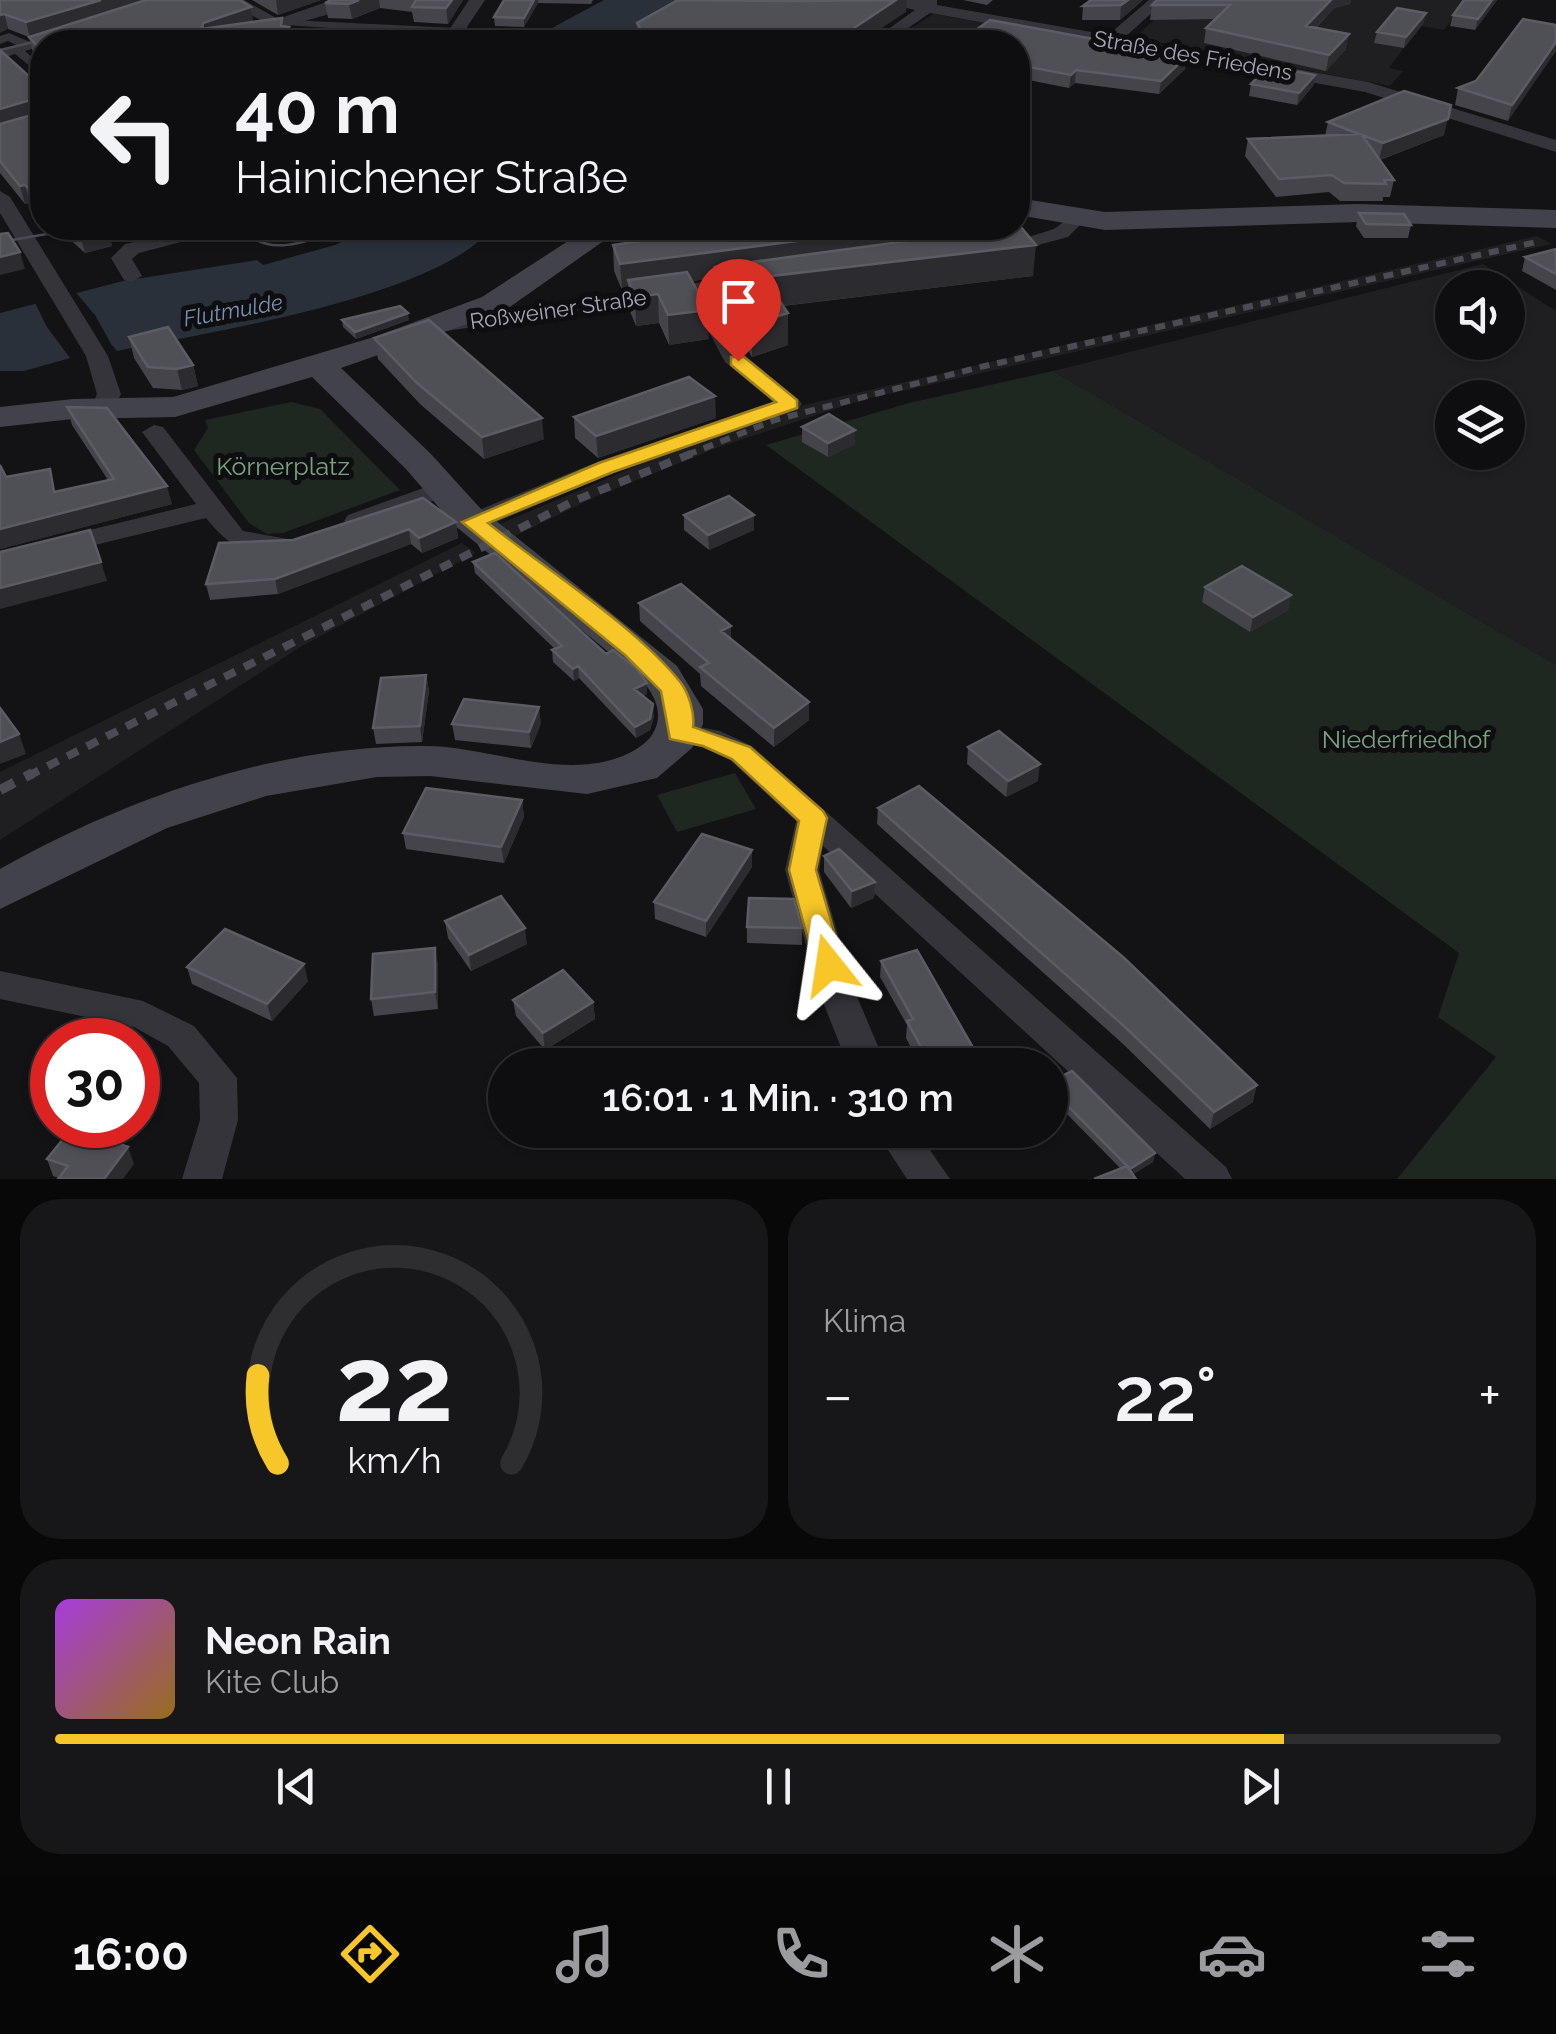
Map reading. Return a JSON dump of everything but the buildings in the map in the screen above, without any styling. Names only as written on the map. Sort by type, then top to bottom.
[{"type":"main road","points":[[1030,208],[1077,218],[1178,222],[1358,213],[1556,219]]},
{"type":"main road","points":[[0,418],[131,416],[198,402],[446,324],[514,292],[590,240]]},
{"type":"main road","points":[[0,890],[117,832],[180,808],[297,775],[388,761],[432,761],[585,780],[613,776],[658,760],[679,733],[682,718],[672,688],[633,650],[472,522],[318,365]]},
{"type":"street","points":[[233,0],[282,24],[360,30]]},
{"type":"street","points":[[260,30],[344,0]]},
{"type":"street","points":[[457,30],[477,0]]},
{"type":"street","name":"Straße des Friedens","points":[[883,0],[928,4],[1392,92],[1551,142]]},
{"type":"street","points":[[894,30],[928,4],[950,0]]},
{"type":"street","points":[[1112,40],[1158,0]]},
{"type":"street","points":[[0,40],[9,37],[30,57]]},
{"type":"street","points":[[0,55],[30,46]]},
{"type":"street","points":[[0,197],[30,227]]},
{"type":"street","points":[[978,252],[1040,241],[1061,233],[1077,218]]},
{"type":"street","points":[[0,242],[30,233]]},
{"type":"street","points":[[38,240],[55,290],[97,356],[110,394],[234,537],[248,544],[297,543]]},
{"type":"street","points":[[131,276],[121,258],[132,248],[169,240]]},
{"type":"street","name":"Roßweiner Straße","points":[[446,324],[768,280]]},
{"type":"street","points":[[472,522],[606,467],[790,404],[733,357],[697,290]]},
{"type":"street","points":[[334,530],[443,489]]},
{"type":"street","points":[[0,560],[209,508]]},
{"type":"street","points":[[679,733],[709,738],[741,753],[1212,1179]]},
{"type":"street","points":[[813,818],[802,870],[836,992],[860,1048]]},
{"type":"street","points":[[0,986],[143,1015],[181,1036],[218,1078],[219,1120],[202,1179]]},
{"type":"street","points":[[907,1148],[930,1179]]},
{"type":"shaded area","points":[[1175,0],[1467,0],[1444,30],[1420,26],[1389,68],[1403,71],[1390,86],[1157,42],[1139,34]]},
{"type":"shaded area","points":[[933,14],[993,25],[986,30],[908,30]]},
{"type":"shaded area","points":[[1537,236],[1551,244],[862,400],[722,446],[595,497],[513,537],[495,526],[653,459],[804,405]]},
{"type":"shaded area","points":[[1483,264],[1492,270],[1459,270]]},
{"type":"shaded area","points":[[1435,276],[1435,360],[1525,360],[1525,291],[1556,311],[1556,665],[1053,371]]},
{"type":"shaded area","points":[[462,543],[476,553],[302,646],[0,840],[0,772]]},
{"type":"green space","name":"Niederfriedhof","points":[[1053,371],[1556,665],[1556,1179],[1397,1179],[1496,1057],[1438,1017],[1459,953],[766,445],[909,403]]},
{"type":"green space","name":"Körnerplatz","points":[[291,402],[320,409],[400,490],[283,533],[267,534],[249,523],[194,450],[208,428],[205,420]]},
{"type":"green space","points":[[735,773],[756,809],[677,832],[657,795]]},
{"type":"water","points":[[604,0],[694,0],[640,30],[548,30]]},
{"type":"water","name":"Flutmulde","points":[[345,240],[478,240],[463,253],[422,274],[318,309],[117,351],[113,346],[24,371],[0,371],[0,313],[123,281],[257,260],[263,265]]},
{"type":"pier","points":[[72,288],[95,315],[115,351],[73,362],[47,327],[33,299]]},
{"type":"tram line","points":[[0,50],[30,43]]},
{"type":"tram line","points":[[0,242],[30,237]]},
{"type":"tram line","points":[[258,240],[275,245],[310,240]]},
{"type":"railway","points":[[687,455],[775,420],[976,368],[1541,241]]},
{"type":"railway","points":[[28,776],[576,500],[693,453]]},
{"type":"railway","points":[[0,790],[33,773]]},
{"type":"route","points":[[738,361],[790,404],[606,467],[472,522],[633,650],[672,688],[682,718],[679,733],[709,738],[741,753],[813,818],[802,870],[829,965]]}]
